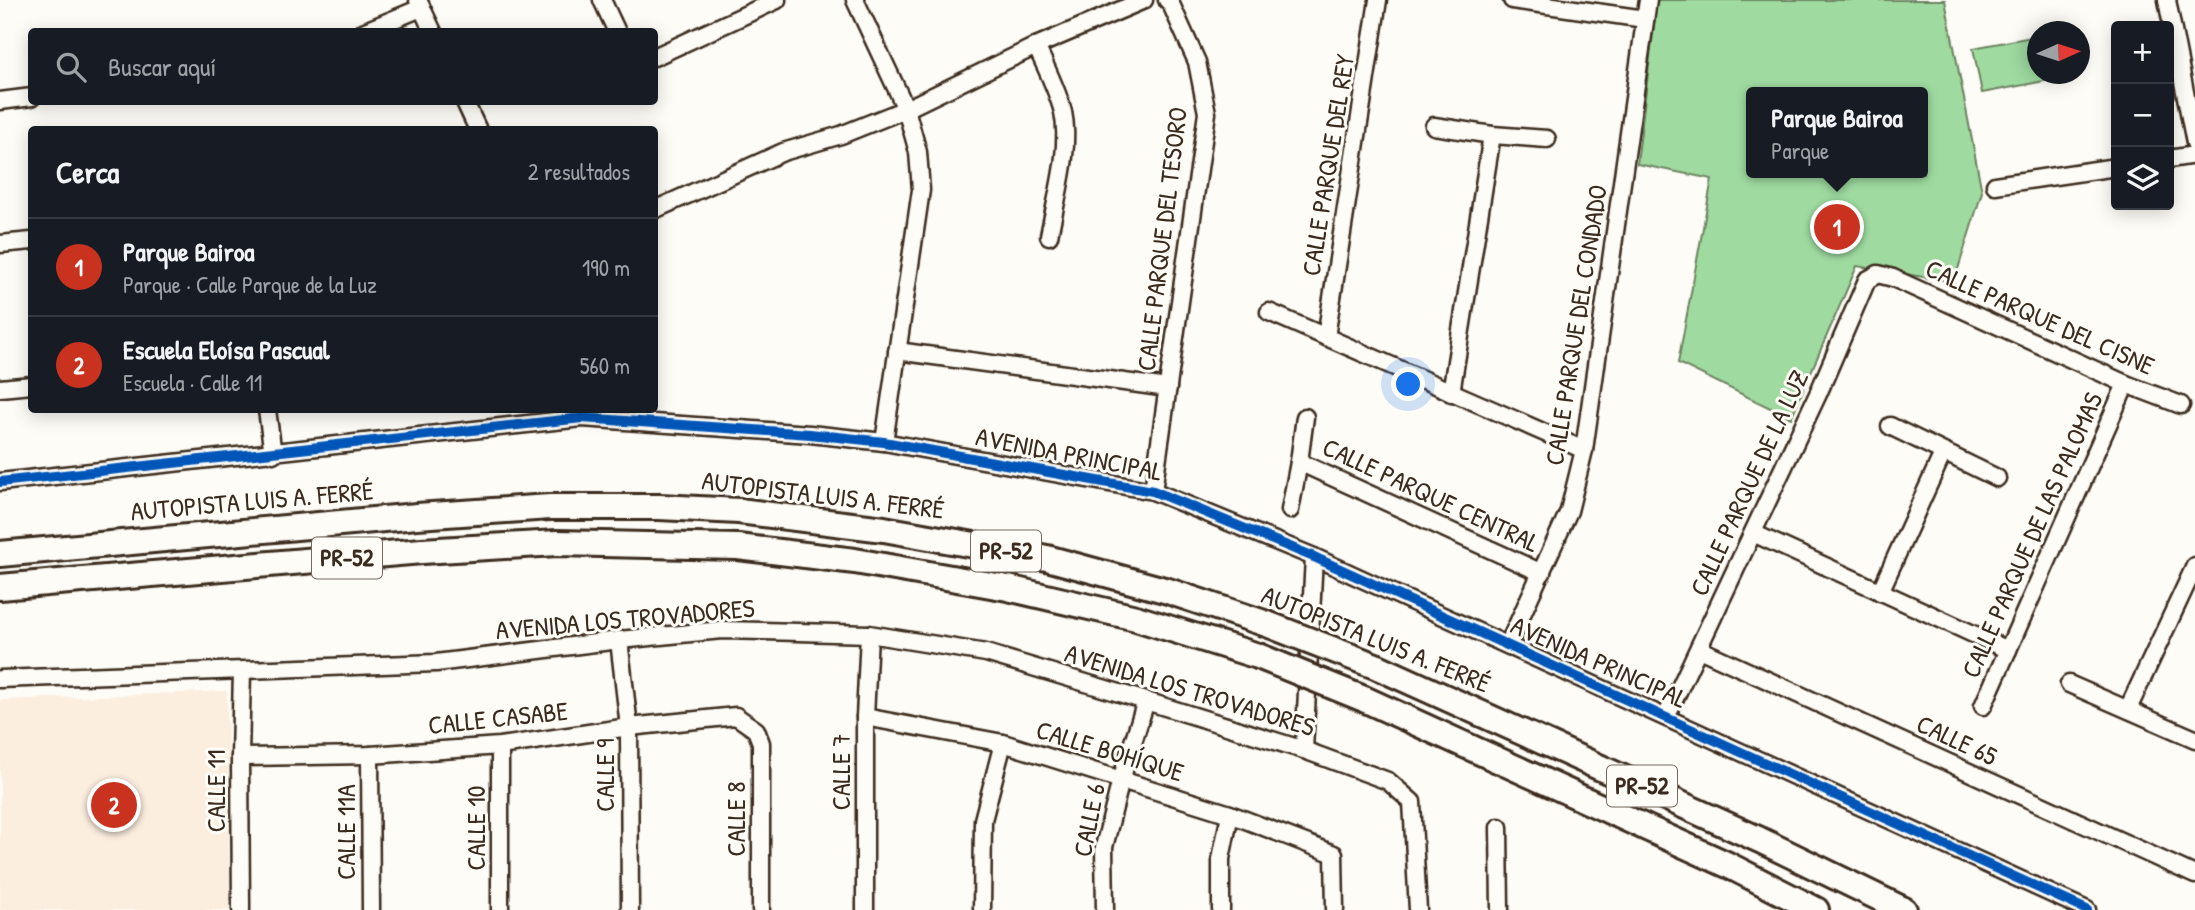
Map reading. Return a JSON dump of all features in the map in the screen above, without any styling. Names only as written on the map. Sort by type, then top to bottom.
[{"type":"highway","name":"AUTOPISTA LUIS A. FERRÉ","points":[[8,553],[417,516],[550,507],[659,507],[739,511],[884,529],[1047,558],[1168,592],[1266,624],[1378,667],[1760,840],[1895,905],[1923,910]]},
{"type":"highway","name":"PR-52","points":[[10,587],[435,550],[557,543],[738,547],[855,561],[1008,588],[1136,618],[1258,656],[1364,699],[1728,865],[1816,910]]},
{"type":"street","points":[[602,0],[615,28]]},
{"type":"street","points":[[658,56],[756,4],[777,0]]},
{"type":"street","points":[[855,0],[906,109],[918,152],[921,190],[884,442]]},
{"type":"street","points":[[658,208],[783,152],[841,135],[906,109],[1036,46],[1144,0]]},
{"type":"street","name":"CALLE PARQUE DEL TESORO","points":[[1153,491],[1207,113],[1197,62],[1167,0]]},
{"type":"street","name":"CALLE PARQUE DEL REY","points":[[1326,337],[1378,0]]},
{"type":"street","points":[[1512,0],[1645,19]]},
{"type":"street","name":"CALLE PARQUE DEL CONDADO","points":[[1508,645],[1569,511],[1584,450],[1648,0]]},
{"type":"street","points":[[2167,0],[2195,142]]},
{"type":"street","points":[[371,28],[420,4],[431,28]]},
{"type":"street","points":[[1036,46],[1055,87],[1063,113],[1066,141],[1049,236]]},
{"type":"street","points":[[0,101],[28,98]]},
{"type":"street","points":[[466,105],[476,126]]},
{"type":"street","points":[[1434,126],[1492,135],[1547,139]]},
{"type":"street","points":[[1451,393],[1492,135]]},
{"type":"street","points":[[2174,158],[2195,155]]},
{"type":"street","points":[[1995,185],[2111,168]]},
{"type":"street","points":[[0,244],[28,241]]},
{"type":"street","name":"CALLE PARQUE DEL CISNE","points":[[1878,274],[1893,278],[2126,384],[2181,405]]},
{"type":"street","name":"CALLE PARQUE DE LA LUZ","points":[[1666,717],[1818,394],[1867,280],[1878,274]]},
{"type":"street","points":[[1269,312],[1584,450]]},
{"type":"street","points":[[897,351],[1168,388]]},
{"type":"street","name":"CALLE PARQUE DE LAS PALOMAS","points":[[1983,706],[2126,384]]},
{"type":"street","points":[[0,388],[28,385]]},
{"type":"street","points":[[267,413],[273,454]]},
{"type":"street","name":"AVENIDA PRINCIPAL","points":[[0,482],[273,454],[582,414],[884,442],[1153,491],[1314,557],[2087,910]]},
{"type":"street","name":"CALLE PARQUE CENTRAL","points":[[1290,510],[1300,462],[1305,417]]},
{"type":"street","points":[[1890,426],[1997,478]]},
{"type":"street","points":[[1880,592],[1943,453]]},
{"type":"street","name":"CALLE PARQUE CENTRAL","points":[[1300,462],[1542,573]]},
{"type":"street","points":[[1753,533],[2008,650]]},
{"type":"street","points":[[1304,750],[1314,557]]},
{"type":"street","points":[[2128,709],[2195,566]]},
{"type":"street","name":"AVENIDA LOS TROVADORES","points":[[0,679],[436,663],[722,630],[869,634],[986,653],[1304,750],[1388,781],[1412,802],[1418,910]]},
{"type":"street","name":"CALLE 7","points":[[865,910],[865,717],[869,634]]},
{"type":"street","name":"CALLE 9","points":[[619,640],[629,726],[630,910]]},
{"type":"street","name":"CALLE 65","points":[[1699,649],[2195,875]]},
{"type":"street","name":"CALLE 11","points":[[241,910],[242,671]]},
{"type":"street","points":[[2069,684],[2195,739]]},
{"type":"street","name":"CALLE 6","points":[[1105,910],[1104,847],[1121,780],[1146,701]]},
{"type":"street","name":"CALLE CASABE","points":[[240,757],[370,755],[500,746],[629,726],[736,716],[757,730]]},
{"type":"street","name":"CALLE BOHÍQUE","points":[[865,717],[1003,743],[1230,814],[1334,854],[1335,910]]},
{"type":"street","name":"CALLE 8","points":[[757,730],[761,743],[761,910]]},
{"type":"street","points":[[982,910],[984,820],[1003,743]]},
{"type":"street","name":"CALLE 10","points":[[500,746],[500,910]]},
{"type":"street","name":"CALLE 11A","points":[[370,755],[371,910]]},
{"type":"street","points":[[1221,910],[1221,859],[1230,814]]},
{"type":"street","points":[[1499,827],[1500,910]]},
{"type":"shaded area","points":[[227,691],[230,910],[0,910],[0,700]]},
{"type":"green space","points":[[1657,0],[1945,0],[1982,192],[1954,282],[1857,266],[1791,418],[1678,363],[1712,179],[1637,164]]},
{"type":"green space","points":[[2027,38],[2029,84],[1982,93],[1973,48]]},
{"type":"cycle path","points":[[0,482],[582,418],[810,434],[884,442],[1153,491],[1314,557],[2087,910]]},
{"type":"place","name":"Parque Bairoa","points":[[1837,227]]},
{"type":"place","name":"Escuela Eloísa Pascual","points":[[114,805]]}]
